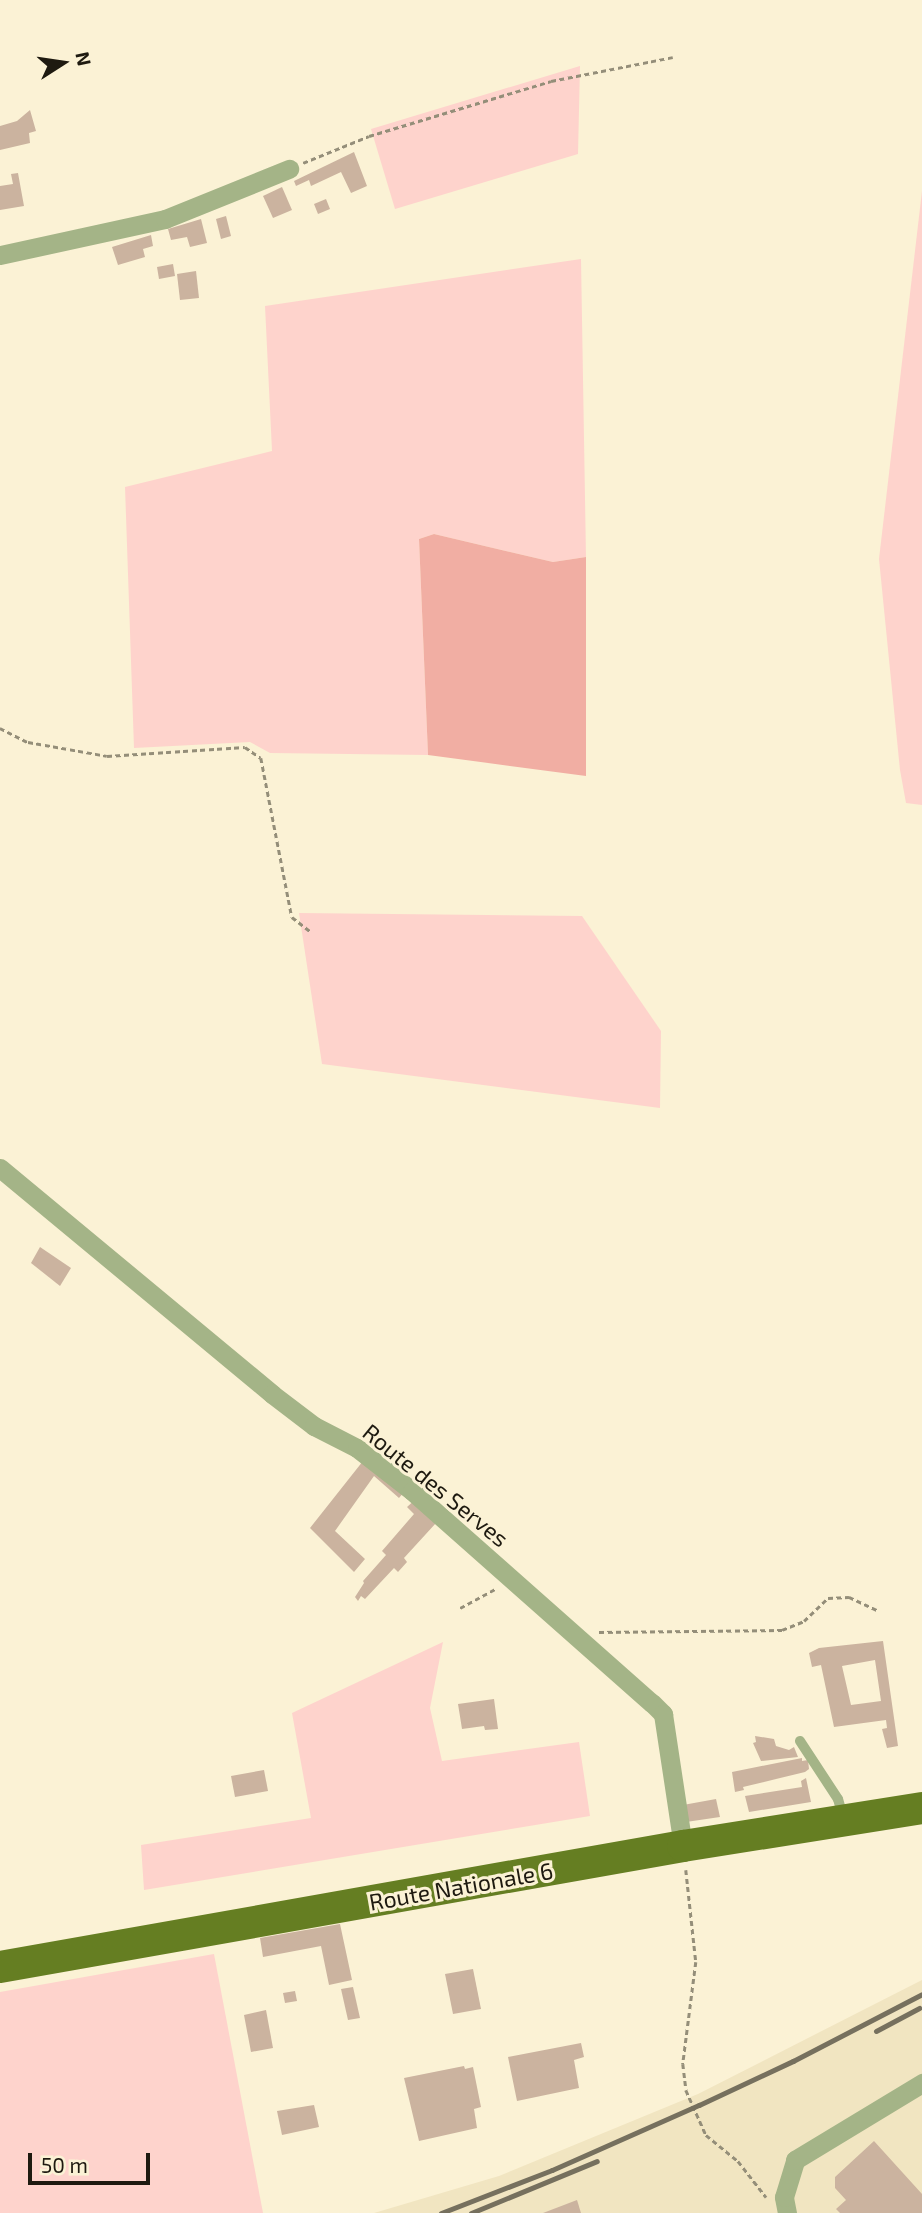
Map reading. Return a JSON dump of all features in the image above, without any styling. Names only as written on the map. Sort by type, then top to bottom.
[{"type":"main road","name":"Route Nationale 6","points":[[0,1967],[684,1846],[922,1808]]},
{"type":"street","points":[[0,255],[165,219],[289,169]]},
{"type":"street","name":"Route des Serves","points":[[0,1168],[272,1394],[314,1426],[357,1448],[412,1491],[663,1714],[684,1846]]},
{"type":"street","points":[[779,2208],[794,2160],[922,2083]]},
{"type":"lane","points":[[800,1741],[838,1799],[844,1820]]},
{"type":"path","points":[[289,169],[369,136],[551,81],[673,57]]},
{"type":"path","points":[[0,729],[28,742],[107,756],[245,747],[261,758],[292,917],[310,932]]},
{"type":"path","points":[[460,1608],[513,1580]]},
{"type":"path","points":[[579,1638],[599,1632],[782,1630],[804,1620],[828,1598],[849,1597],[877,1610]]},
{"type":"path","points":[[684,1846],[696,1962],[683,2064],[685,2090],[706,2135],[738,2161],[779,2208]]},
{"type":"shaded area","points":[[580,66],[578,154],[395,209],[371,129]]},
{"type":"shaded area","points":[[922,191],[922,805],[906,803],[900,770],[879,559]]},
{"type":"shaded area","points":[[581,259],[586,557],[553,562],[434,534],[419,539],[428,755],[270,753],[250,742],[134,748],[125,487],[272,451],[265,306]]},
{"type":"shaded area","points":[[434,534],[553,562],[586,557],[586,776],[428,755],[419,539]]},
{"type":"shaded area","points":[[299,913],[582,916],[661,1031],[660,1108],[322,1064]]},
{"type":"shaded area","points":[[443,1642],[430,1708],[442,1761],[579,1742],[590,1816],[144,1890],[141,1845],[311,1818],[292,1713]]},
{"type":"shaded area","points":[[214,1954],[263,2213],[0,2213],[0,1992]]},
{"type":"shaded area","points":[[922,1980],[922,2213],[374,2213],[499,2176],[698,2094]]},
{"type":"building","points":[[30,110],[36,131],[29,133],[30,143],[0,150],[0,126],[17,121]]},
{"type":"building","points":[[354,152],[367,186],[351,193],[341,172],[311,186],[309,180],[296,186],[294,181]]},
{"type":"building","points":[[18,173],[24,206],[0,210],[0,186],[13,184],[11,174]]},
{"type":"building","points":[[282,187],[292,210],[273,218],[263,196]]},
{"type":"building","points":[[326,199],[330,209],[318,214],[314,204]]},
{"type":"building","points":[[226,216],[231,236],[221,239],[216,219]]},
{"type":"building","points":[[201,219],[207,243],[190,247],[187,237],[171,240],[168,229]]},
{"type":"building","points":[[151,235],[153,246],[143,249],[145,257],[118,265],[112,247]]},
{"type":"building","points":[[173,264],[175,276],[159,279],[157,267]]},
{"type":"building","points":[[196,271],[199,298],[180,300],[177,274]]},
{"type":"building","points":[[40,1247],[71,1268],[60,1286],[31,1263]]},
{"type":"building","points":[[363,1461],[404,1492],[399,1498],[374,1476],[335,1531],[365,1559],[354,1572],[310,1528]]},
{"type":"building","points":[[417,1498],[436,1523],[404,1558],[407,1562],[398,1572],[394,1568],[365,1599],[361,1596],[358,1601],[355,1597],[363,1581],[386,1555],[382,1551],[414,1514],[407,1507]]},
{"type":"building","points":[[883,1641],[898,1746],[887,1748],[882,1729],[887,1728],[886,1720],[834,1727],[821,1665],[812,1667],[809,1653],[819,1648]],"holes":[[[875,1660],[881,1701],[851,1705],[842,1666]]]},
{"type":"building","points":[[494,1699],[498,1729],[485,1730],[484,1726],[462,1729],[458,1704]]},
{"type":"building","points":[[755,1736],[774,1739],[776,1746],[789,1750],[794,1747],[798,1757],[761,1761],[753,1743],[756,1742]]},
{"type":"building","points":[[802,1758],[802,1761],[808,1760],[809,1769],[805,1772],[743,1787],[744,1790],[735,1792],[732,1772]]},
{"type":"building","points":[[264,1770],[268,1791],[235,1797],[231,1776]]},
{"type":"building","points":[[806,1778],[811,1802],[749,1812],[745,1796],[802,1787],[801,1781]]},
{"type":"building","points":[[716,1799],[720,1817],[686,1822],[683,1805]]},
{"type":"building","points":[[340,1924],[352,1980],[329,1985],[321,1946],[263,1957],[260,1938]]},
{"type":"building","points":[[473,1969],[481,2009],[453,2014],[445,1974]]},
{"type":"building","points":[[353,1987],[360,2018],[348,2020],[341,1989]]},
{"type":"building","points":[[295,1991],[297,2001],[285,2003],[283,1993]]},
{"type":"building","points":[[266,2010],[273,2048],[251,2052],[244,2015]]},
{"type":"building","points":[[581,2043],[584,2057],[574,2060],[579,2088],[517,2101],[508,2057]]},
{"type":"building","points":[[464,2066],[465,2069],[473,2067],[481,2107],[474,2109],[477,2128],[419,2141],[404,2078]]},
{"type":"building","points":[[314,2105],[319,2127],[282,2135],[277,2111]]},
{"type":"building","points":[[874,2141],[922,2194],[922,2213],[840,2213],[836,2209],[846,2200],[835,2188],[835,2177]]},
{"type":"building","points":[[577,2200],[581,2213],[543,2213]]},
{"type":"railway","points":[[441,2213],[552,2170],[699,2105],[793,2061],[922,1994]]},
{"type":"railway","points":[[876,2031],[919,2008]]},
{"type":"railway","points":[[471,2213],[597,2161]]}]
